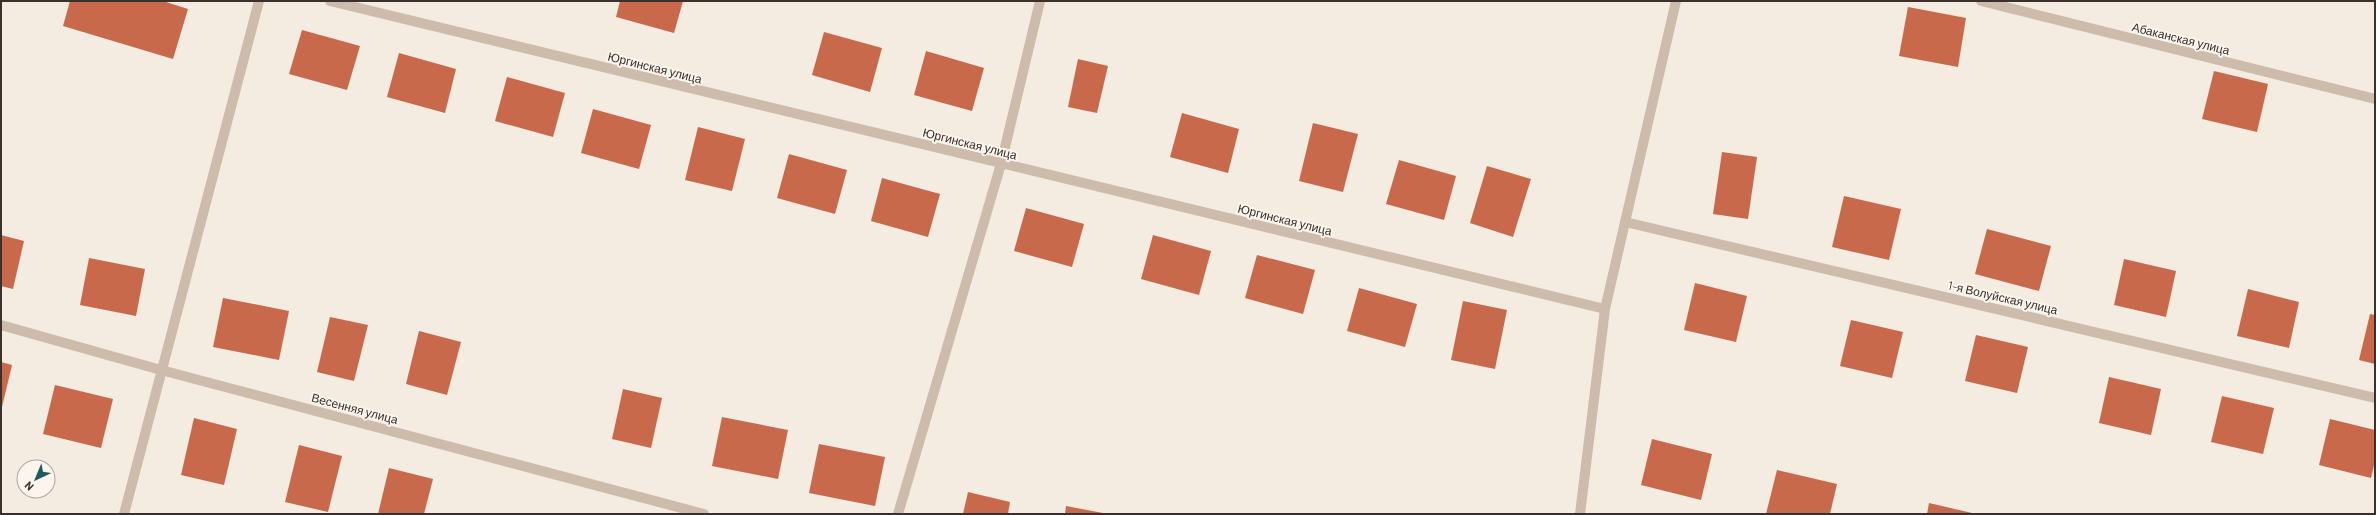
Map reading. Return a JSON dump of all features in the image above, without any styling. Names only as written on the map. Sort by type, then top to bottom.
[{"type":"street","points":[[124,514],[259,1]]},
{"type":"street","name":"Юргинская улица","points":[[330,1],[1605,310]]},
{"type":"street","points":[[898,514],[1001,164],[1040,1]]},
{"type":"street","points":[[1580,514],[1605,310],[1676,1]]},
{"type":"street","name":"Абаканская улица","points":[[1981,1],[2375,99]]},
{"type":"street","name":"1-я Волуйская улица","points":[[1625,222],[2375,398]]},
{"type":"street","name":"Весенняя улица","points":[[1,324],[161,370],[704,514]]},
{"type":"building","points":[[70,1],[163,1],[188,9],[173,59],[63,26]]},
{"type":"building","points":[[620,1],[683,1],[674,33],[616,17]]},
{"type":"building","points":[[1908,7],[1966,18],[1958,67],[1899,56]]},
{"type":"building","points":[[302,30],[360,46],[347,90],[289,74]]},
{"type":"building","points":[[824,32],[882,48],[870,92],[812,75]]},
{"type":"building","points":[[926,51],[984,68],[972,111],[914,95]]},
{"type":"building","points":[[399,53],[456,69],[445,113],[387,97]]},
{"type":"building","points":[[1078,59],[1108,66],[1097,113],[1068,107]]},
{"type":"building","points":[[2214,71],[2268,84],[2257,132],[2202,119]]},
{"type":"building","points":[[507,77],[565,93],[553,137],[495,121]]},
{"type":"building","points":[[593,109],[651,125],[639,169],[581,153]]},
{"type":"building","points":[[1182,113],[1239,129],[1228,173],[1170,157]]},
{"type":"building","points":[[1313,123],[1358,134],[1343,192],[1299,181]]},
{"type":"building","points":[[698,127],[745,139],[732,191],[685,180]]},
{"type":"building","points":[[1722,152],[1757,157],[1748,219],[1713,214]]},
{"type":"building","points":[[789,154],[847,170],[835,214],[777,198]]},
{"type":"building","points":[[1399,160],[1456,176],[1444,220],[1386,204]]},
{"type":"building","points":[[1487,166],[1531,179],[1513,237],[1470,223]]},
{"type":"building","points":[[882,178],[940,194],[928,237],[871,221]]},
{"type":"building","points":[[1844,196],[1901,209],[1889,260],[1832,247]]},
{"type":"building","points":[[1026,208],[1084,224],[1072,267],[1014,251]]},
{"type":"building","points":[[1987,229],[2051,246],[2039,291],[1975,274]]},
{"type":"building","points":[[1,235],[24,241],[13,289],[1,286]]},
{"type":"building","points":[[1153,235],[1211,251],[1199,295],[1141,279]]},
{"type":"building","points":[[1257,255],[1315,270],[1303,314],[1245,298]]},
{"type":"building","points":[[89,258],[145,269],[136,316],[80,305]]},
{"type":"building","points":[[2124,259],[2176,271],[2166,317],[2114,305]]},
{"type":"building","points":[[1695,283],[1747,296],[1736,342],[1684,330]]},
{"type":"building","points":[[1359,288],[1417,304],[1405,347],[1347,331]]},
{"type":"building","points":[[2248,289],[2299,302],[2289,348],[2237,336]]},
{"type":"building","points":[[223,298],[289,311],[279,360],[213,347]]},
{"type":"building","points":[[1463,301],[1507,310],[1495,369],[1451,360]]},
{"type":"building","points":[[2370,314],[2375,315],[2375,364],[2359,360]]},
{"type":"building","points":[[330,317],[368,325],[354,381],[317,372]]},
{"type":"building","points":[[1851,320],[1903,332],[1892,378],[1840,366]]},
{"type":"building","points":[[419,331],[461,342],[447,395],[406,384]]},
{"type":"building","points":[[1976,335],[2028,347],[2017,393],[1965,381]]},
{"type":"building","points":[[1,362],[12,365],[2,407],[1,406]]},
{"type":"building","points":[[2109,377],[2161,389],[2151,435],[2099,423]]},
{"type":"building","points":[[55,385],[113,399],[101,448],[43,434]]},
{"type":"building","points":[[623,389],[662,398],[651,448],[612,439]]},
{"type":"building","points":[[2222,396],[2274,408],[2263,454],[2211,442]]},
{"type":"building","points":[[722,417],[788,430],[778,479],[712,466]]},
{"type":"building","points":[[194,418],[237,429],[224,485],[181,475]]},
{"type":"building","points":[[2330,419],[2375,430],[2375,461],[2371,478],[2319,465]]},
{"type":"building","points":[[1652,439],[1712,454],[1701,500],[1641,485]]},
{"type":"building","points":[[819,444],[885,457],[875,506],[809,493]]},
{"type":"building","points":[[299,445],[342,456],[328,512],[285,502]]},
{"type":"building","points":[[389,468],[433,479],[424,514],[378,514]]},
{"type":"building","points":[[1777,470],[1837,484],[1830,514],[1766,514]]},
{"type":"building","points":[[968,492],[1010,502],[1008,514],[963,514]]},
{"type":"building","points":[[1929,503],[1972,513],[1972,514],[1927,514]]},
{"type":"building","points":[[1066,506],[1103,513],[1103,514],[1065,514]]}]
